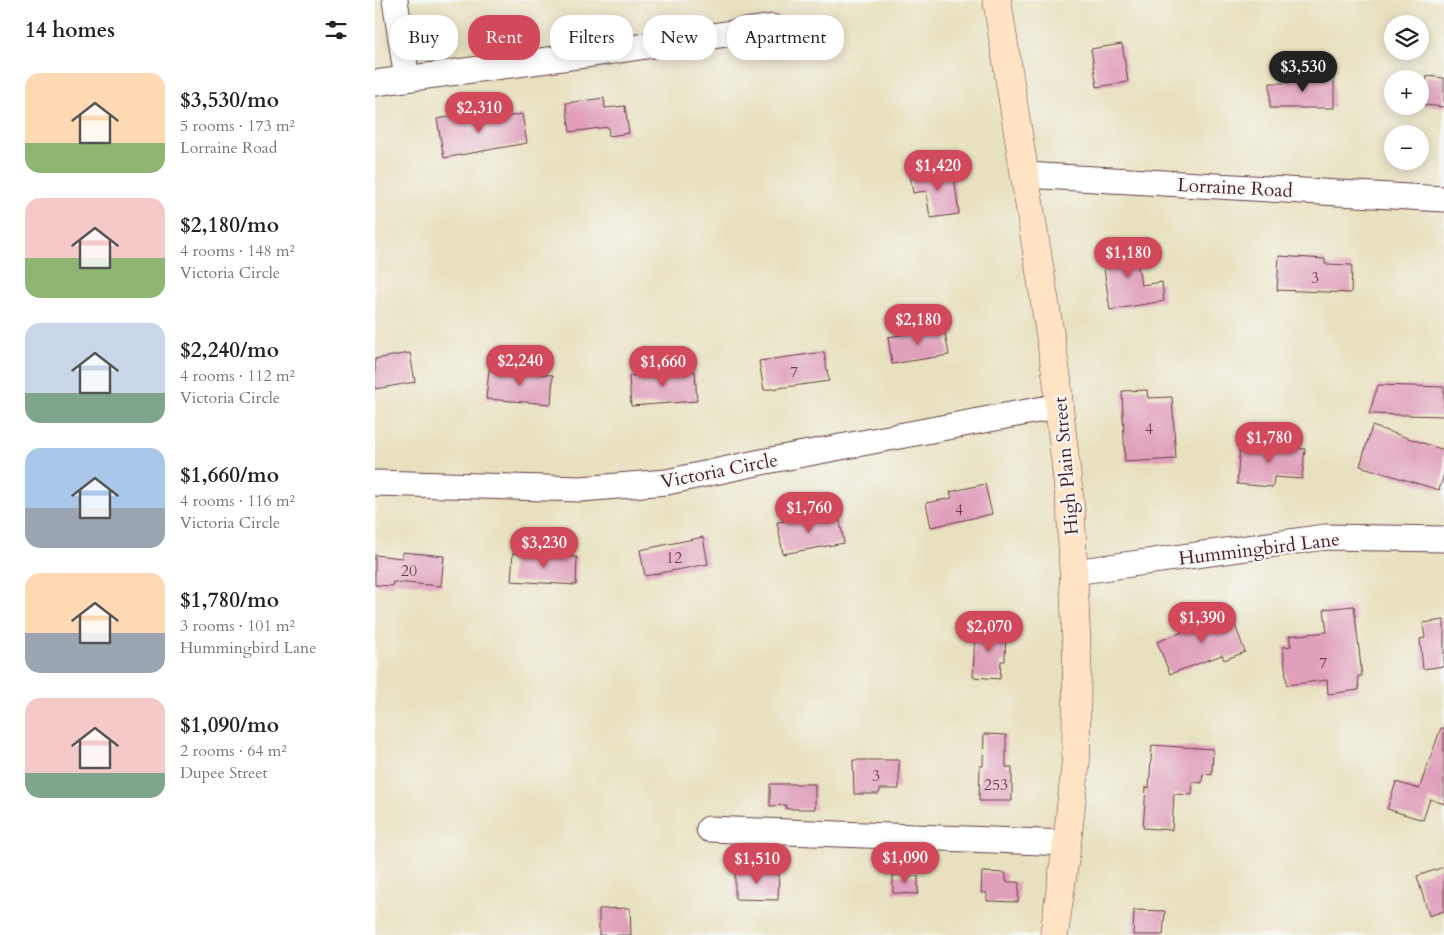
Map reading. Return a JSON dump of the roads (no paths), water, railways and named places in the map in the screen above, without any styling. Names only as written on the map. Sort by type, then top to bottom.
[{"type":"main road","name":"High Plain Street","points":[[997,0],[1057,379],[1071,514],[1077,658],[1076,760],[1054,935]]},
{"type":"street","points":[[395,0],[407,79]]},
{"type":"street","points":[[375,83],[727,33]]},
{"type":"street","name":"Lorraine Road","points":[[1025,175],[1444,199]]},
{"type":"street","name":"Victoria Circle","points":[[375,483],[581,489],[667,482],[761,462],[1059,406]]},
{"type":"street","name":"Hummingbird Lane","points":[[1074,572],[1325,537],[1444,539]]},
{"type":"street","points":[[709,829],[1067,843]]}]
